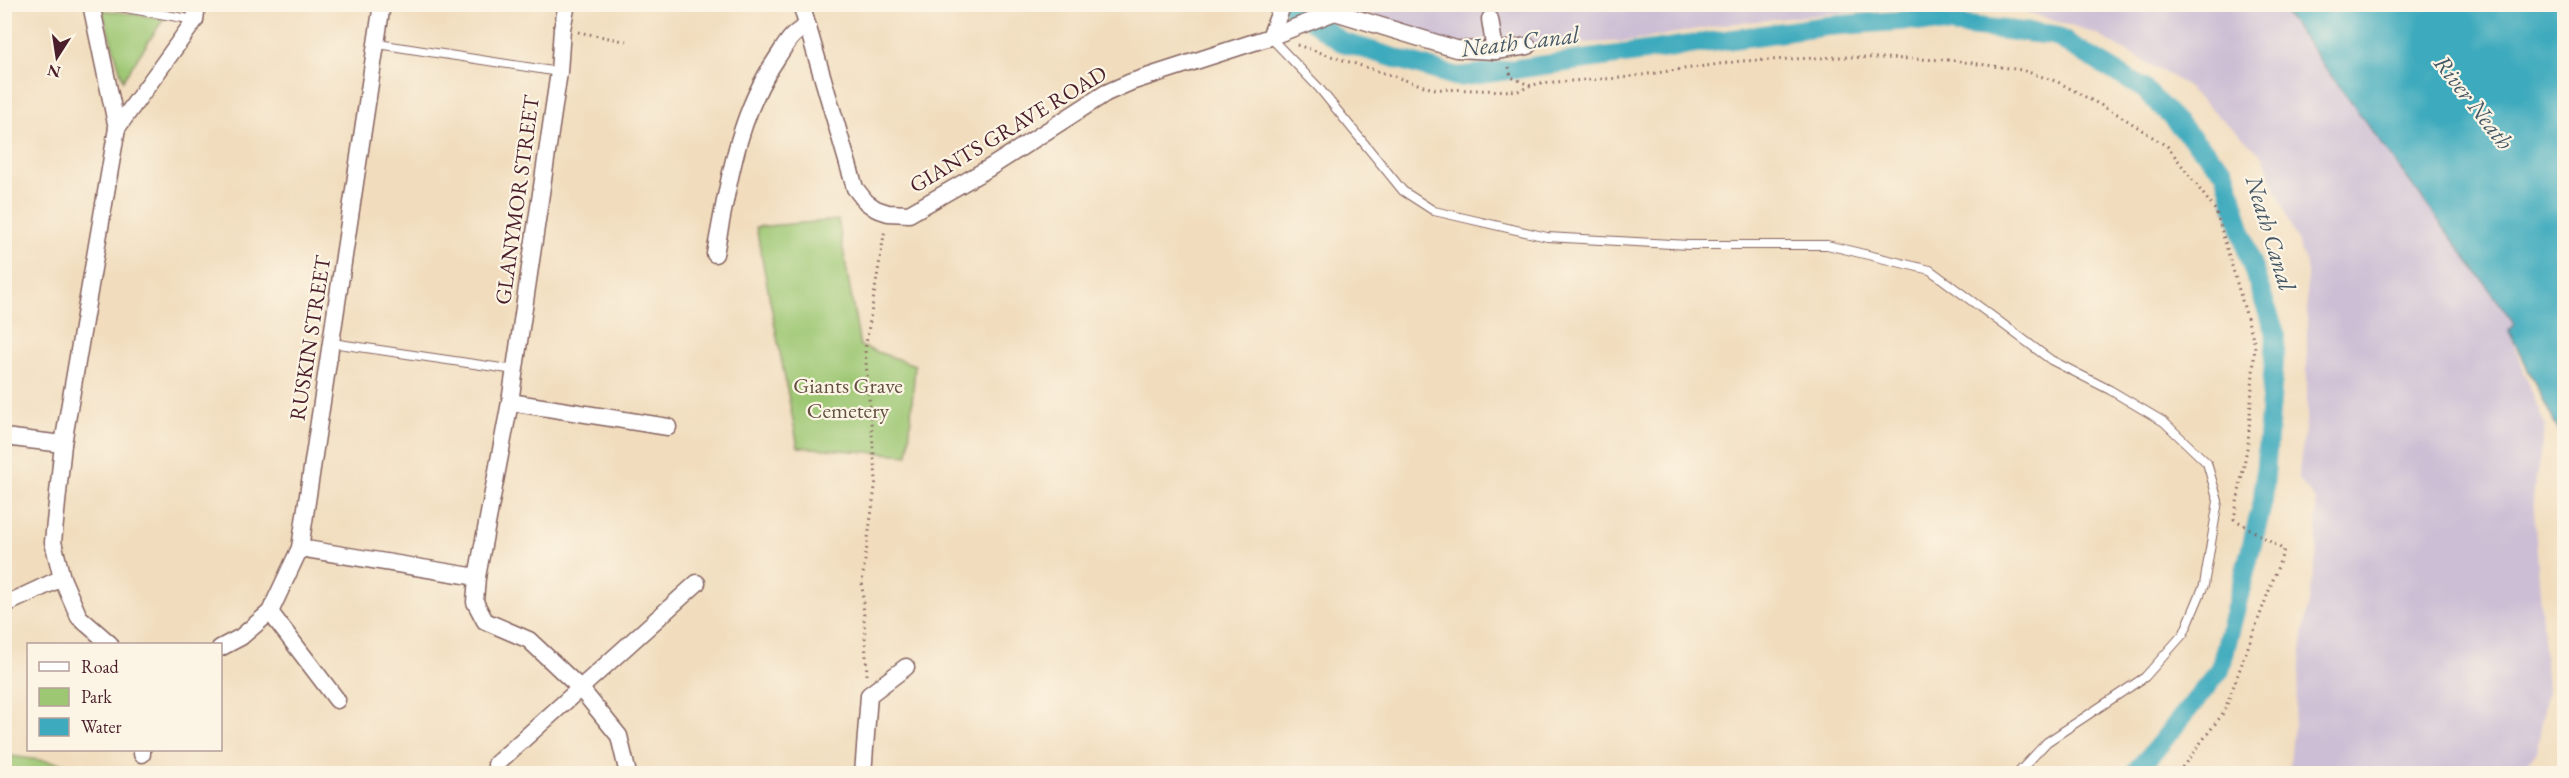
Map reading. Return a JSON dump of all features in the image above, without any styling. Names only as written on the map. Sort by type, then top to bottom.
[{"type":"street","points":[[92,4],[117,128],[63,444],[53,542],[62,578],[79,617],[108,643]]},
{"type":"street","name":"RUSKIN STREET","points":[[222,647],[241,638],[270,612],[300,548],[378,44],[382,4]]},
{"type":"street","name":"GLANYMOR STREET","points":[[567,4],[510,402],[474,602],[485,621],[529,640],[581,689]]},
{"type":"street","name":"GIANTS GRAVE ROAD","points":[[801,4],[855,188],[866,202],[876,209],[888,213],[909,214],[925,207],[1106,93],[1131,82],[1270,37],[1329,10]]},
{"type":"street","points":[[1270,37],[1281,9]]},
{"type":"street","points":[[1329,10],[1456,49],[1495,51],[1528,46]]},
{"type":"street","points":[[117,128],[196,12]]},
{"type":"street","points":[[1490,19],[1495,51]]},
{"type":"street","points":[[715,254],[739,138],[750,106],[768,71],[796,31],[808,26]]},
{"type":"street","points":[[510,402],[668,427]]},
{"type":"street","points":[[4,437],[63,444]]},
{"type":"street","points":[[300,548],[477,578]]},
{"type":"street","points":[[4,605],[62,578]]},
{"type":"street","points":[[496,764],[697,583]]},
{"type":"street","points":[[270,612],[337,700]]},
{"type":"street","points":[[863,774],[869,695],[906,667]]},
{"type":"street","points":[[581,689],[619,736],[628,774]]},
{"type":"lane","points":[[102,4],[196,12]]},
{"type":"lane","points":[[1270,37],[1319,88],[1403,191],[1434,211],[1547,237],[1689,245],[1827,246],[1930,270],[2051,360],[2110,390],[2164,422],[2207,463],[2218,501],[2204,585],[2184,633],[2145,677],[2048,742],[2018,774]]},
{"type":"lane","points":[[378,44],[559,72]]},
{"type":"lane","points":[[332,343],[514,370]]},
{"type":"path","points":[[562,29],[630,42]]},
{"type":"path","points":[[1270,37],[1433,89],[1518,91],[1539,83],[1620,78],[1741,61],[1841,57],[1950,60],[2022,70],[2058,82],[2119,115],[2168,147],[2216,211],[2255,345],[2248,443],[2234,519],[2284,550],[2224,712],[2177,774]]},
{"type":"path","points":[[1511,77],[1531,86]]},
{"type":"path","points":[[869,695],[862,582],[876,480],[865,350],[888,213]]},
{"type":"shaded area","points":[[1346,5],[1917,5],[1727,24],[1631,41],[1456,49]]},
{"type":"shaded area","points":[[1983,5],[2279,5],[2515,325],[2509,332],[2545,426],[2533,495],[2547,692],[2537,752],[2520,773],[2289,773],[2302,643],[2317,553],[2316,501],[2298,479],[2307,414],[2307,266],[2263,156],[2181,82],[2096,34],[2007,6]]},
{"type":"green space","points":[[102,10],[164,18],[123,80]]},
{"type":"green space","name":"Giants Grave Cemetery","points":[[838,220],[860,346],[915,365],[908,455],[798,447],[756,227]]},
{"type":"green space","points":[[5,755],[127,773],[5,773]]},
{"type":"water","name":"River Neath","points":[[2562,4],[2564,8],[2564,442],[2509,331],[2515,324],[2279,5]]},
{"type":"waterway","name":"Neath Canal","points":[[1289,4],[1342,42],[1458,77],[1827,26],[1911,20],[2054,35],[2144,89],[2225,172],[2248,254],[2276,336],[2263,501],[2220,670],[2133,774]]}]
